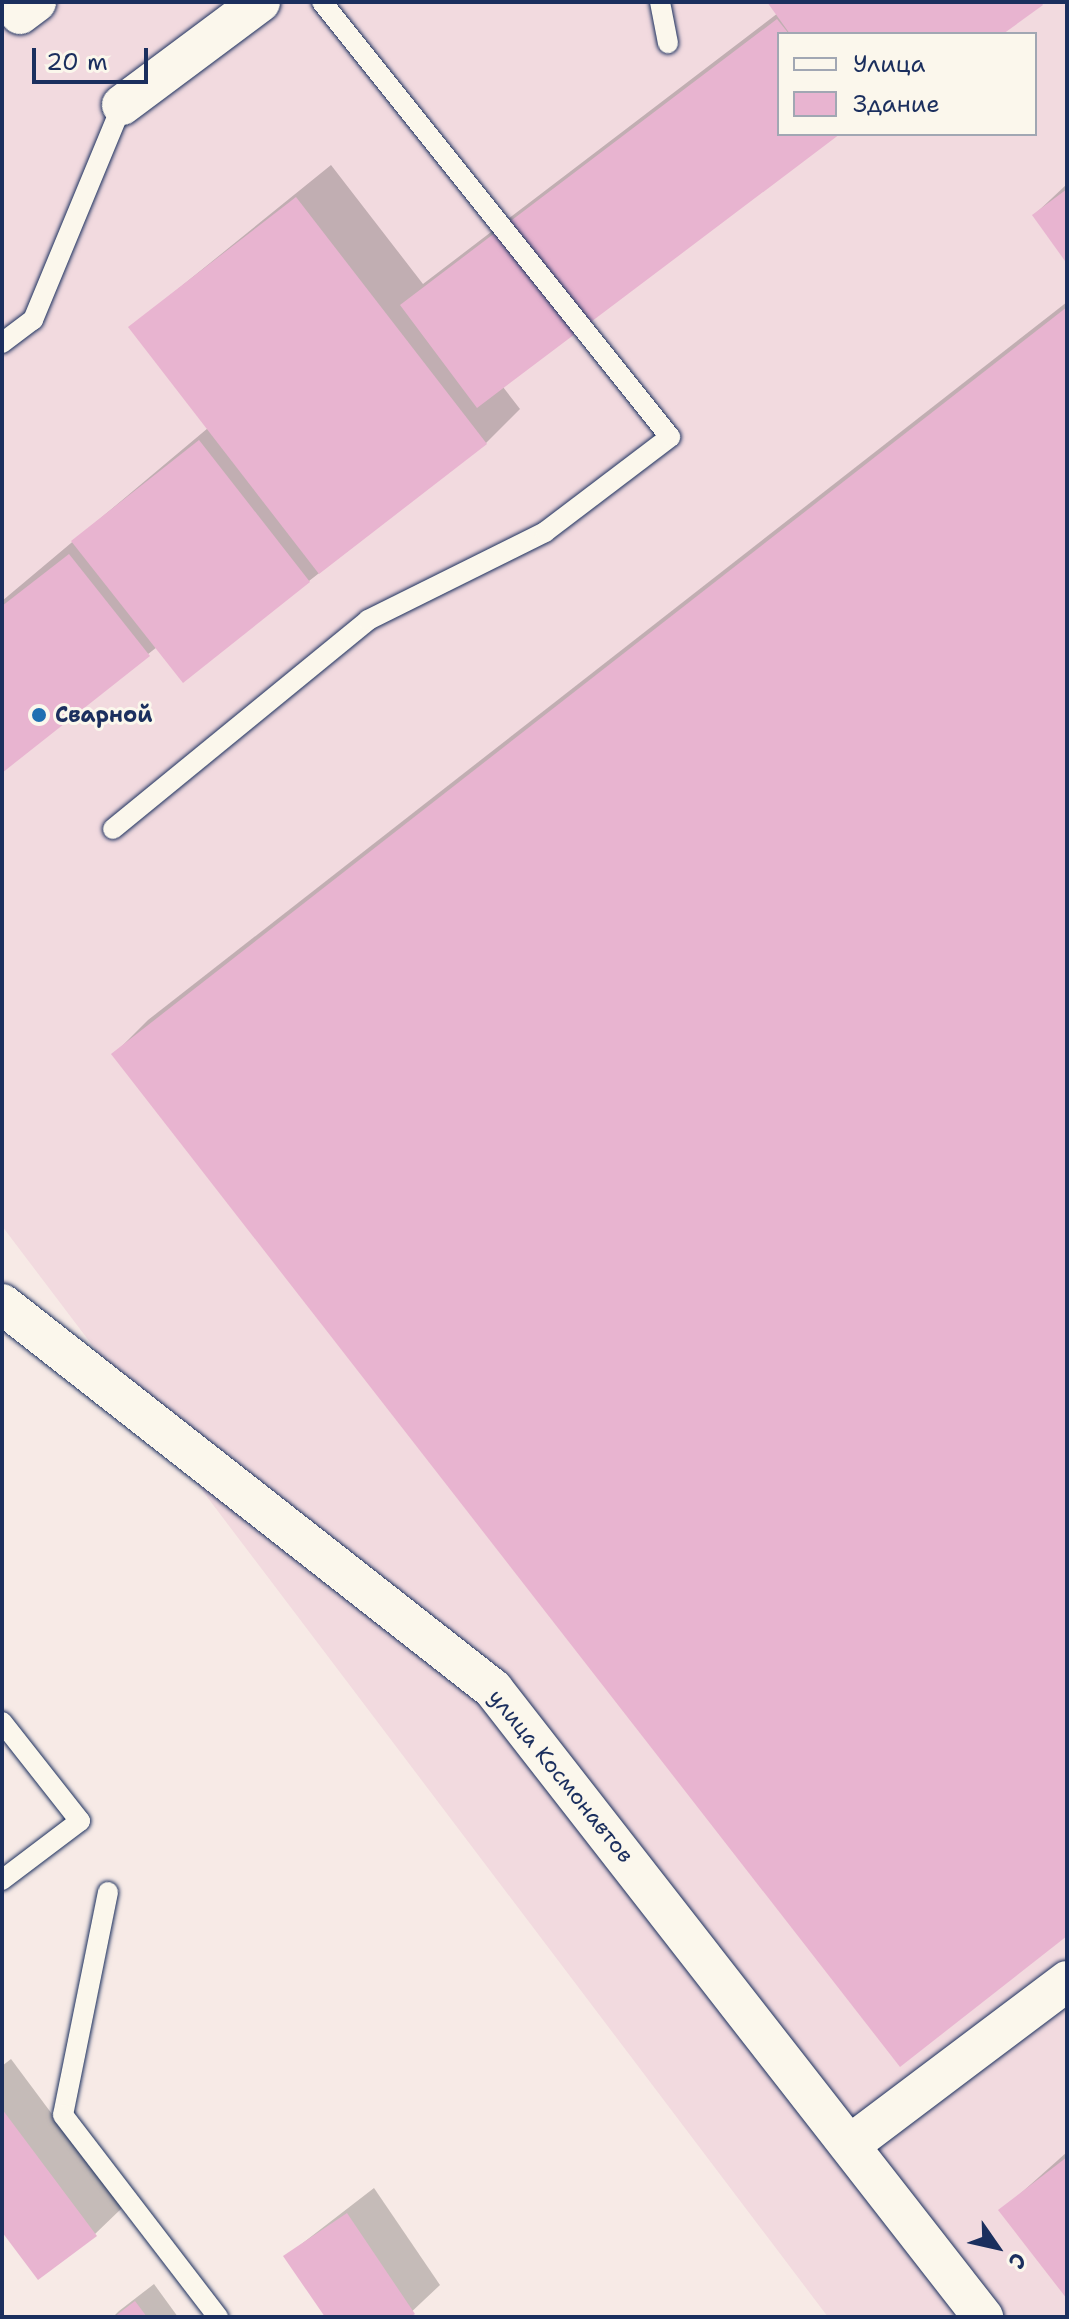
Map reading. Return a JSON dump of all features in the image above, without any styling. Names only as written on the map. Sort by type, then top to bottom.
[{"type":"street","points":[[122,105],[260,2]]},
{"type":"street","name":"улица Космонавтов","points":[[2,1304],[493,1689],[983,2317]]},
{"type":"street","points":[[851,2144],[1067,1981]]},
{"type":"lane","points":[[113,829],[368,620],[545,532],[670,437],[322,2]]},
{"type":"lane","points":[[660,2],[668,43]]},
{"type":"lane","points":[[2,343],[33,320],[122,105]]},
{"type":"lane","points":[[2,1722],[80,1821],[2,1880]]},
{"type":"lane","points":[[108,1892],[63,2115],[218,2317]]},
{"type":"shaded area","points":[[2,2],[1067,2],[1067,2317],[828,2317],[2,1226]]},
{"type":"building","points":[[767,2],[1041,2],[1043,5],[1006,32],[789,32]]},
{"type":"building","points":[[777,19],[787,32],[777,32],[777,136],[837,136],[477,408],[400,305]]},
{"type":"building","points":[[1067,189],[1067,260],[1065,261],[1032,215]]},
{"type":"building","points":[[296,197],[487,444],[319,574],[128,327]]},
{"type":"building","points":[[1067,307],[1067,1936],[900,2067],[111,1054]]},
{"type":"building","points":[[199,440],[310,582],[183,683],[71,541]]},
{"type":"building","name":"Сварной","points":[[69,554],[150,656],[2,773],[2,606]]},
{"type":"building","points":[[2,2109],[97,2236],[38,2280],[2,2232]]},
{"type":"building","points":[[1067,2157],[1067,2299],[998,2210]]},
{"type":"building","points":[[347,2213],[415,2314],[410,2317],[325,2317],[283,2256]]},
{"type":"building","points":[[135,2301],[147,2317],[114,2317]]},
{"type":"place","name":"Сварной","points":[[39,715]]}]
